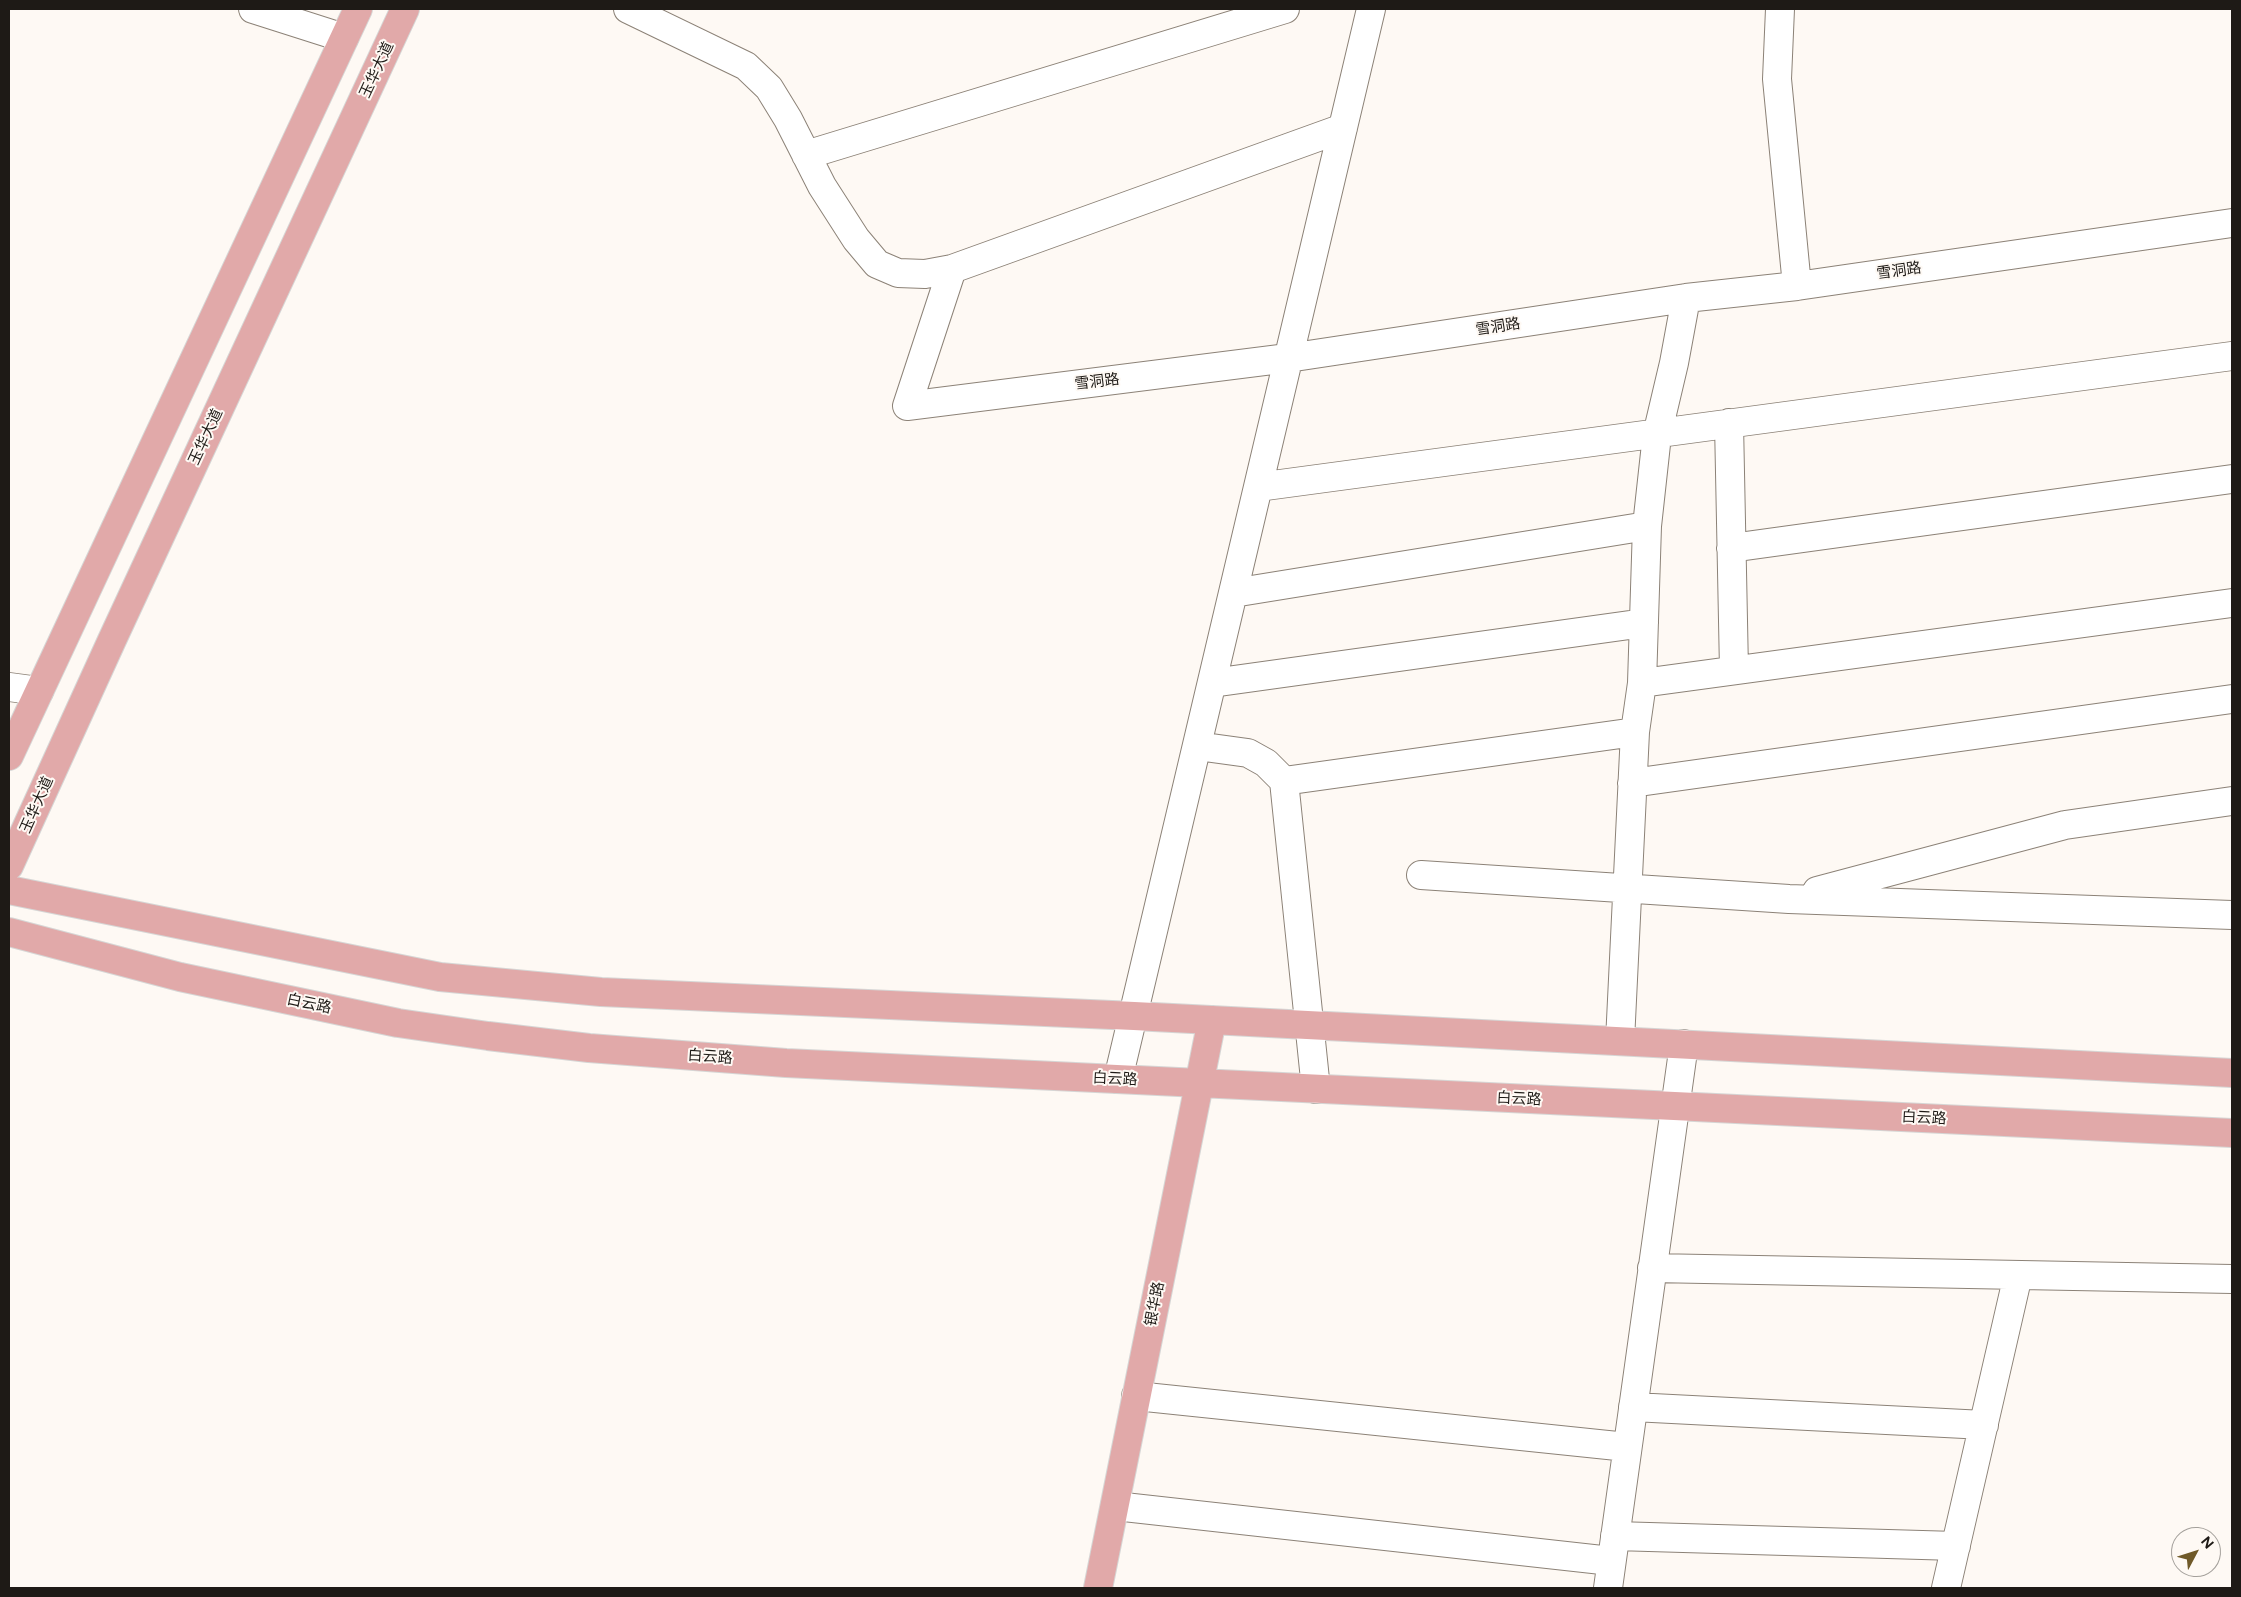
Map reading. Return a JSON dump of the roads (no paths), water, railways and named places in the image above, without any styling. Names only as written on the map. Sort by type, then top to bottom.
[{"type":"main road","points":[[9,756],[358,9]]},
{"type":"main road","name":"玉华大道","points":[[9,866],[405,9]]},
{"type":"main road","points":[[9,890],[440,977],[601,992],[1134,1016],[2232,1073]]},
{"type":"main road","name":"白云路","points":[[9,932],[190,979],[398,1023],[589,1048],[786,1063],[2232,1133]]},
{"type":"main road","name":"银华路","points":[[1098,1588],[1212,1020]]},
{"type":"street","points":[[628,9],[746,66],[769,88],[822,186],[856,239],[877,264],[898,273],[926,274],[952,269],[1343,128]]},
{"type":"street","points":[[806,155],[1284,9]]},
{"type":"street","points":[[1118,1079],[1370,9]]},
{"type":"street","points":[[1780,9],[1777,79],[1797,286]]},
{"type":"street","points":[[264,10],[344,38]]},
{"type":"street","name":"雪洞路","points":[[952,269],[907,406],[1288,358],[1686,298],[1797,286],[2232,223]]},
{"type":"street","points":[[1620,1041],[1635,732],[1642,683],[1647,526],[1657,435],[1674,363],[1686,298]]},
{"type":"street","points":[[1258,487],[1657,435],[1729,423],[2232,356]]},
{"type":"street","points":[[1729,423],[1734,670]]},
{"type":"street","points":[[1731,548],[2232,478]]},
{"type":"street","points":[[1233,593],[1647,526]]},
{"type":"street","points":[[1642,683],[2232,603]]},
{"type":"street","points":[[1212,683],[1644,622]]},
{"type":"street","points":[[9,686],[39,691]]},
{"type":"street","points":[[1632,783],[2232,699]]},
{"type":"street","points":[[1284,781],[1635,732]]},
{"type":"street","points":[[1197,746],[1248,752],[1266,763],[1284,781],[1316,1089]]},
{"type":"street","points":[[1789,899],[2065,825],[2232,802]]},
{"type":"street","points":[[1421,875],[1789,899],[2232,914]]},
{"type":"street","points":[[1608,1588],[1684,1044]]},
{"type":"street","points":[[1652,1268],[2232,1279]]},
{"type":"street","points":[[1946,1588],[2018,1275]]},
{"type":"street","points":[[1136,1396],[1628,1447]]},
{"type":"street","points":[[1633,1407],[1984,1425]]},
{"type":"street","points":[[1115,1506],[1613,1548],[1956,1546]]}]
